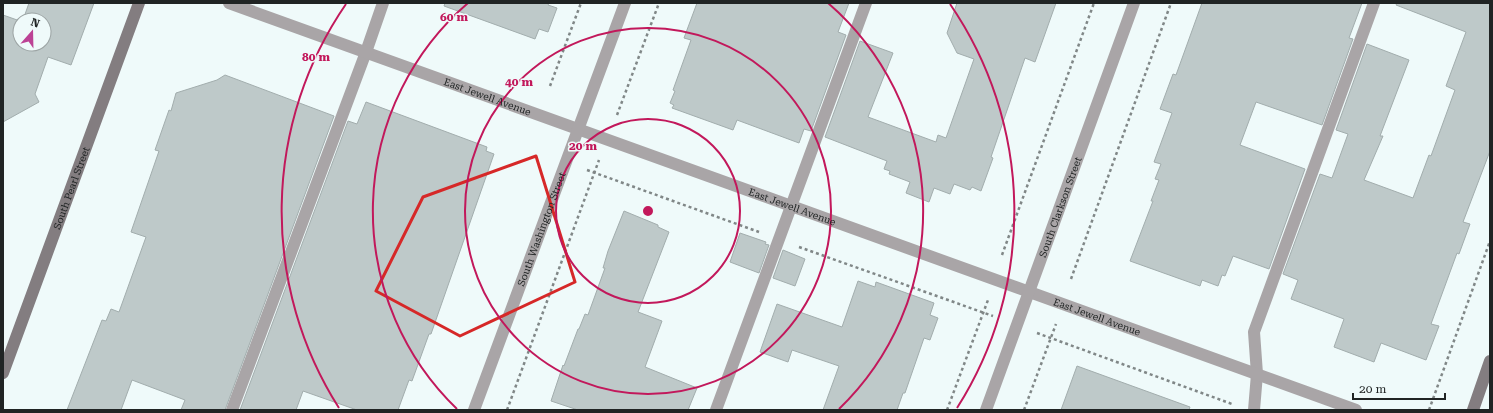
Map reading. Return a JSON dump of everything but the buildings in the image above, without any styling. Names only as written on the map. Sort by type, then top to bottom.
[{"type":"street","name":"South Pearl Street","points":[[3,373],[139,3]]},
{"type":"street","name":"East Jewell Avenue","points":[[228,3],[1356,410]]},
{"type":"street","points":[[232,410],[383,3]]},
{"type":"street","name":"South Washington Street","points":[[474,410],[625,3]]},
{"type":"street","points":[[716,410],[866,3]]},
{"type":"street","name":"South Clarkson Street","points":[[986,410],[1134,3]]},
{"type":"street","points":[[1254,410],[1257,374],[1254,332],[1374,3]]},
{"type":"street","points":[[1473,410],[1490,361]]},
{"type":"path","points":[[550,86],[581,3]]},
{"type":"path","points":[[617,115],[659,3]]},
{"type":"path","points":[[1002,255],[1094,3]]},
{"type":"path","points":[[1071,279],[1171,3]]},
{"type":"path","points":[[507,410],[600,158]]},
{"type":"path","points":[[1429,410],[1490,241]]},
{"type":"path","points":[[947,410],[989,297]]},
{"type":"path","points":[[1024,410],[1057,320]]},
{"type":"path","points":[[1035,332],[1234,405]]},
{"type":"highlighted area","points":[[536,156],[575,282],[460,336],[376,291],[423,197]]}]
